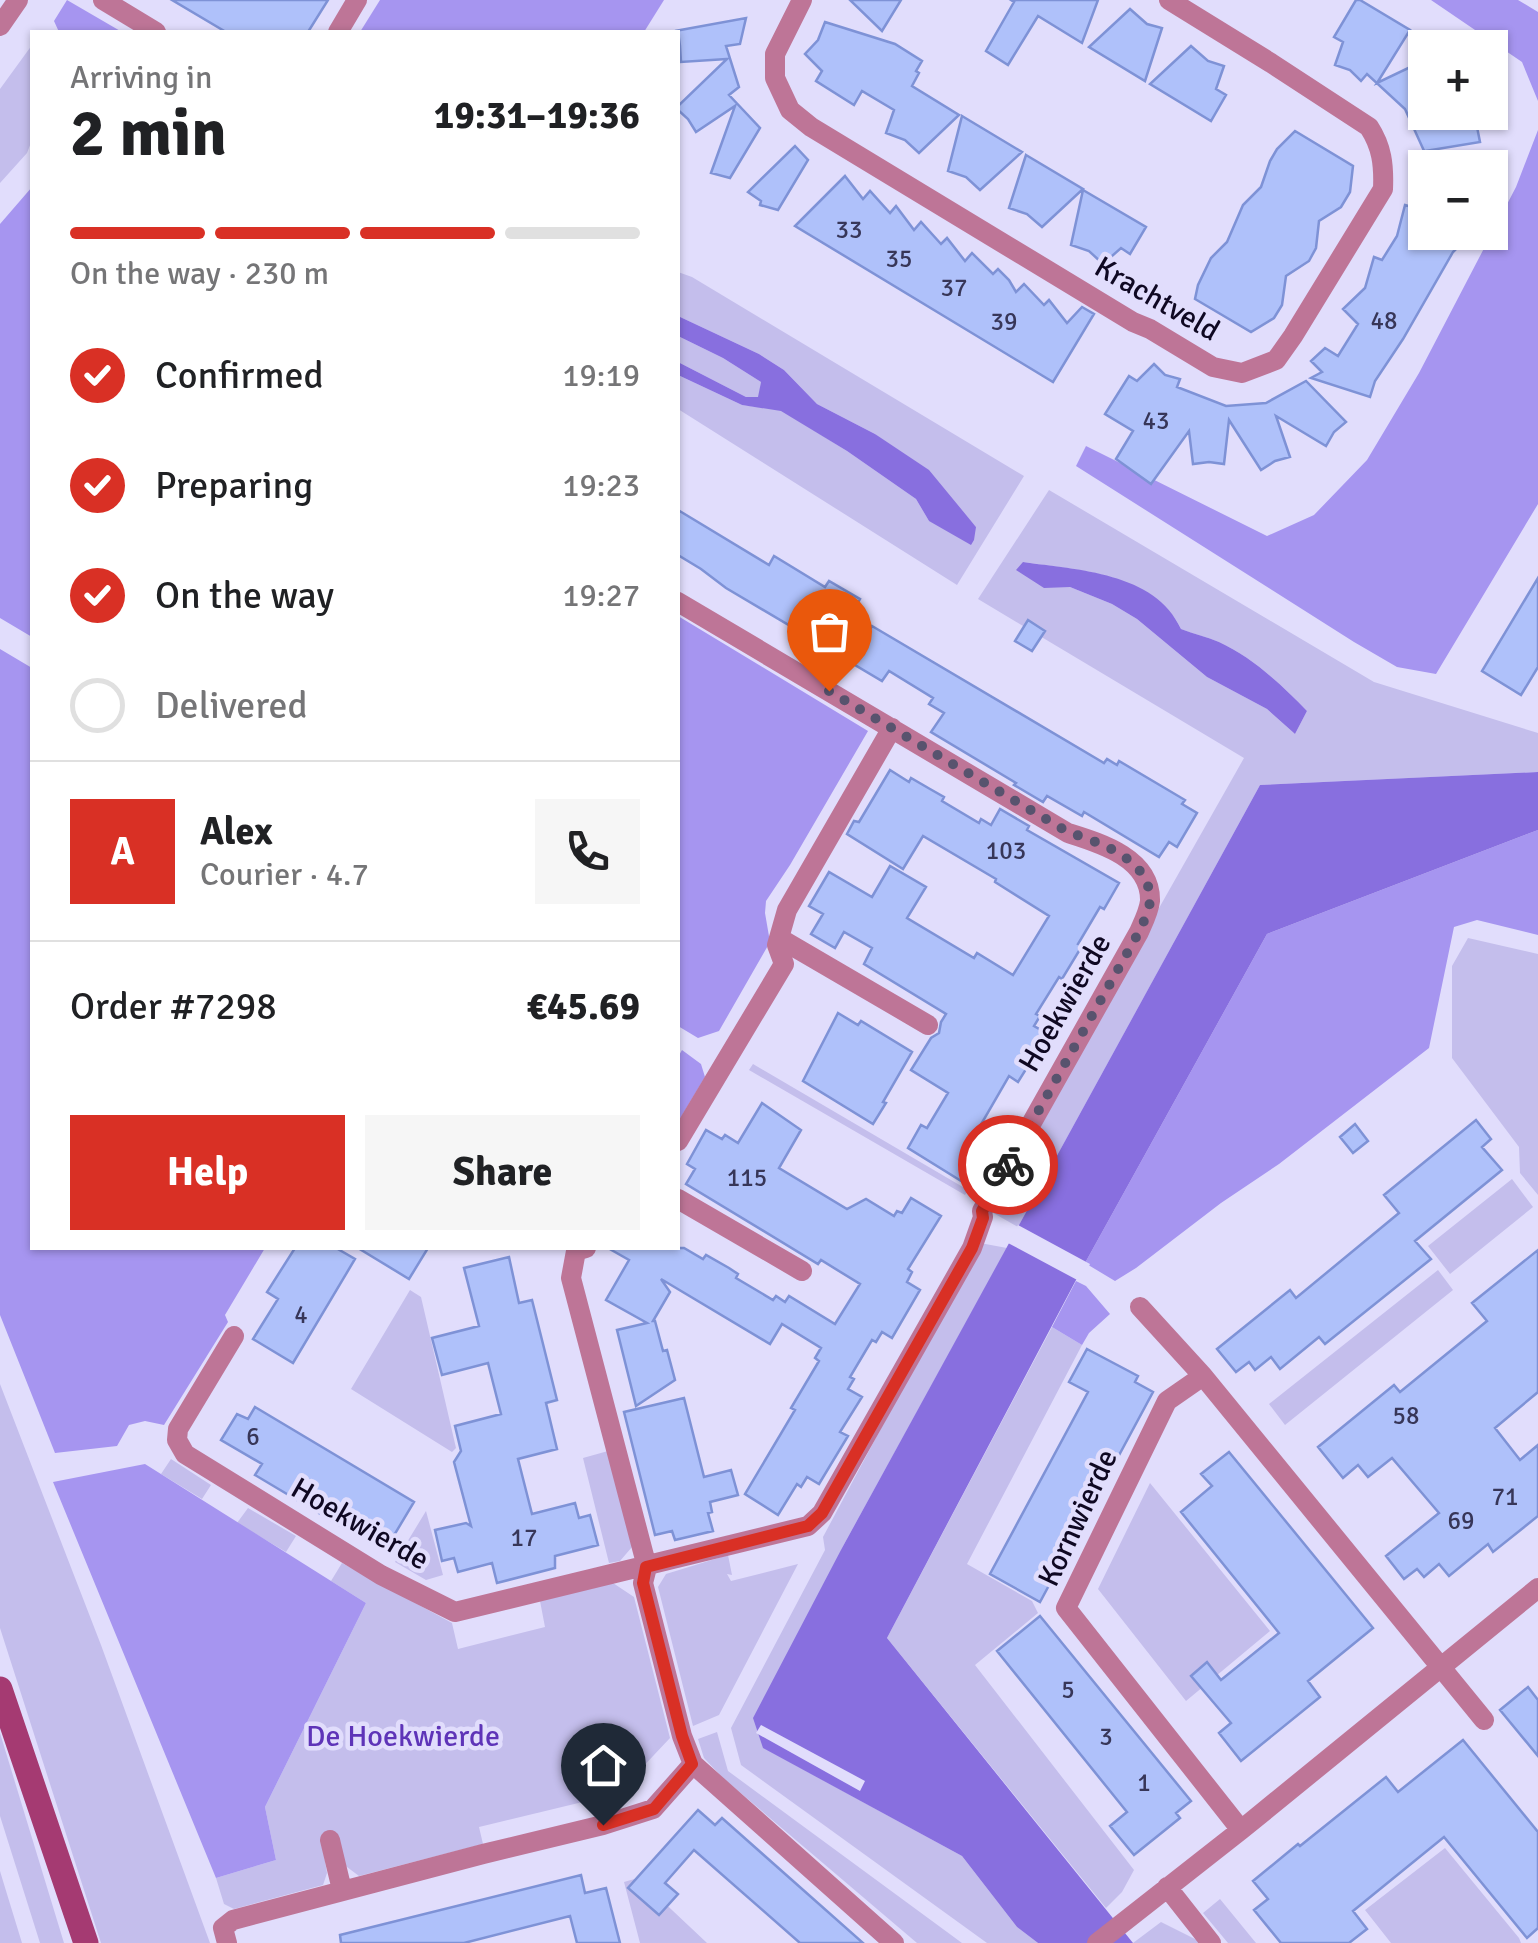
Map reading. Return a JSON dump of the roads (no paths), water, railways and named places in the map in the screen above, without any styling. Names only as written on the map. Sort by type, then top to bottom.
[{"type":"street","points":[[0,26],[18,0]]},
{"type":"street","points":[[102,0],[153,30]]},
{"type":"street","points":[[339,30],[357,0]]},
{"type":"street","name":"Krachtveld","points":[[802,0],[775,54],[775,78],[790,110],[811,127],[1133,322],[1150,328],[1213,368],[1242,373],[1276,360],[1293,336],[1382,189],[1384,162],[1368,126],[1169,0]]},
{"type":"street","name":"Hoekwierde","points":[[234,1336],[178,1429],[177,1440],[185,1454],[381,1575],[455,1612],[808,1526],[822,1513],[972,1248],[982,1211],[1139,932],[1150,904],[1140,868],[1096,840],[1068,832],[680,603]]},
{"type":"street","points":[[680,1139],[784,964],[776,945],[788,910],[892,728]]},
{"type":"street","points":[[779,938],[928,1026]]},
{"type":"street","points":[[680,1201],[802,1271]]},
{"type":"street","points":[[578,1250],[572,1278],[646,1567],[643,1583],[692,1764],[894,1943]]},
{"type":"street","points":[[1140,1307],[1203,1376],[1484,1720]]},
{"type":"street","name":"Kornwierde","points":[[1203,1376],[1167,1401],[1066,1608],[1242,1830]]},
{"type":"street","points":[[1097,1943],[1538,1588]]},
{"type":"street","points":[[0,1689],[86,1943]]},
{"type":"street","points":[[226,1943],[223,1928],[233,1920],[654,1809],[692,1764]]},
{"type":"street","points":[[330,1840],[342,1890]]},
{"type":"street","points":[[1167,1887],[1211,1943]]},
{"type":"park label","name":"De Hoekwierde","points":[[403,1736]]}]
